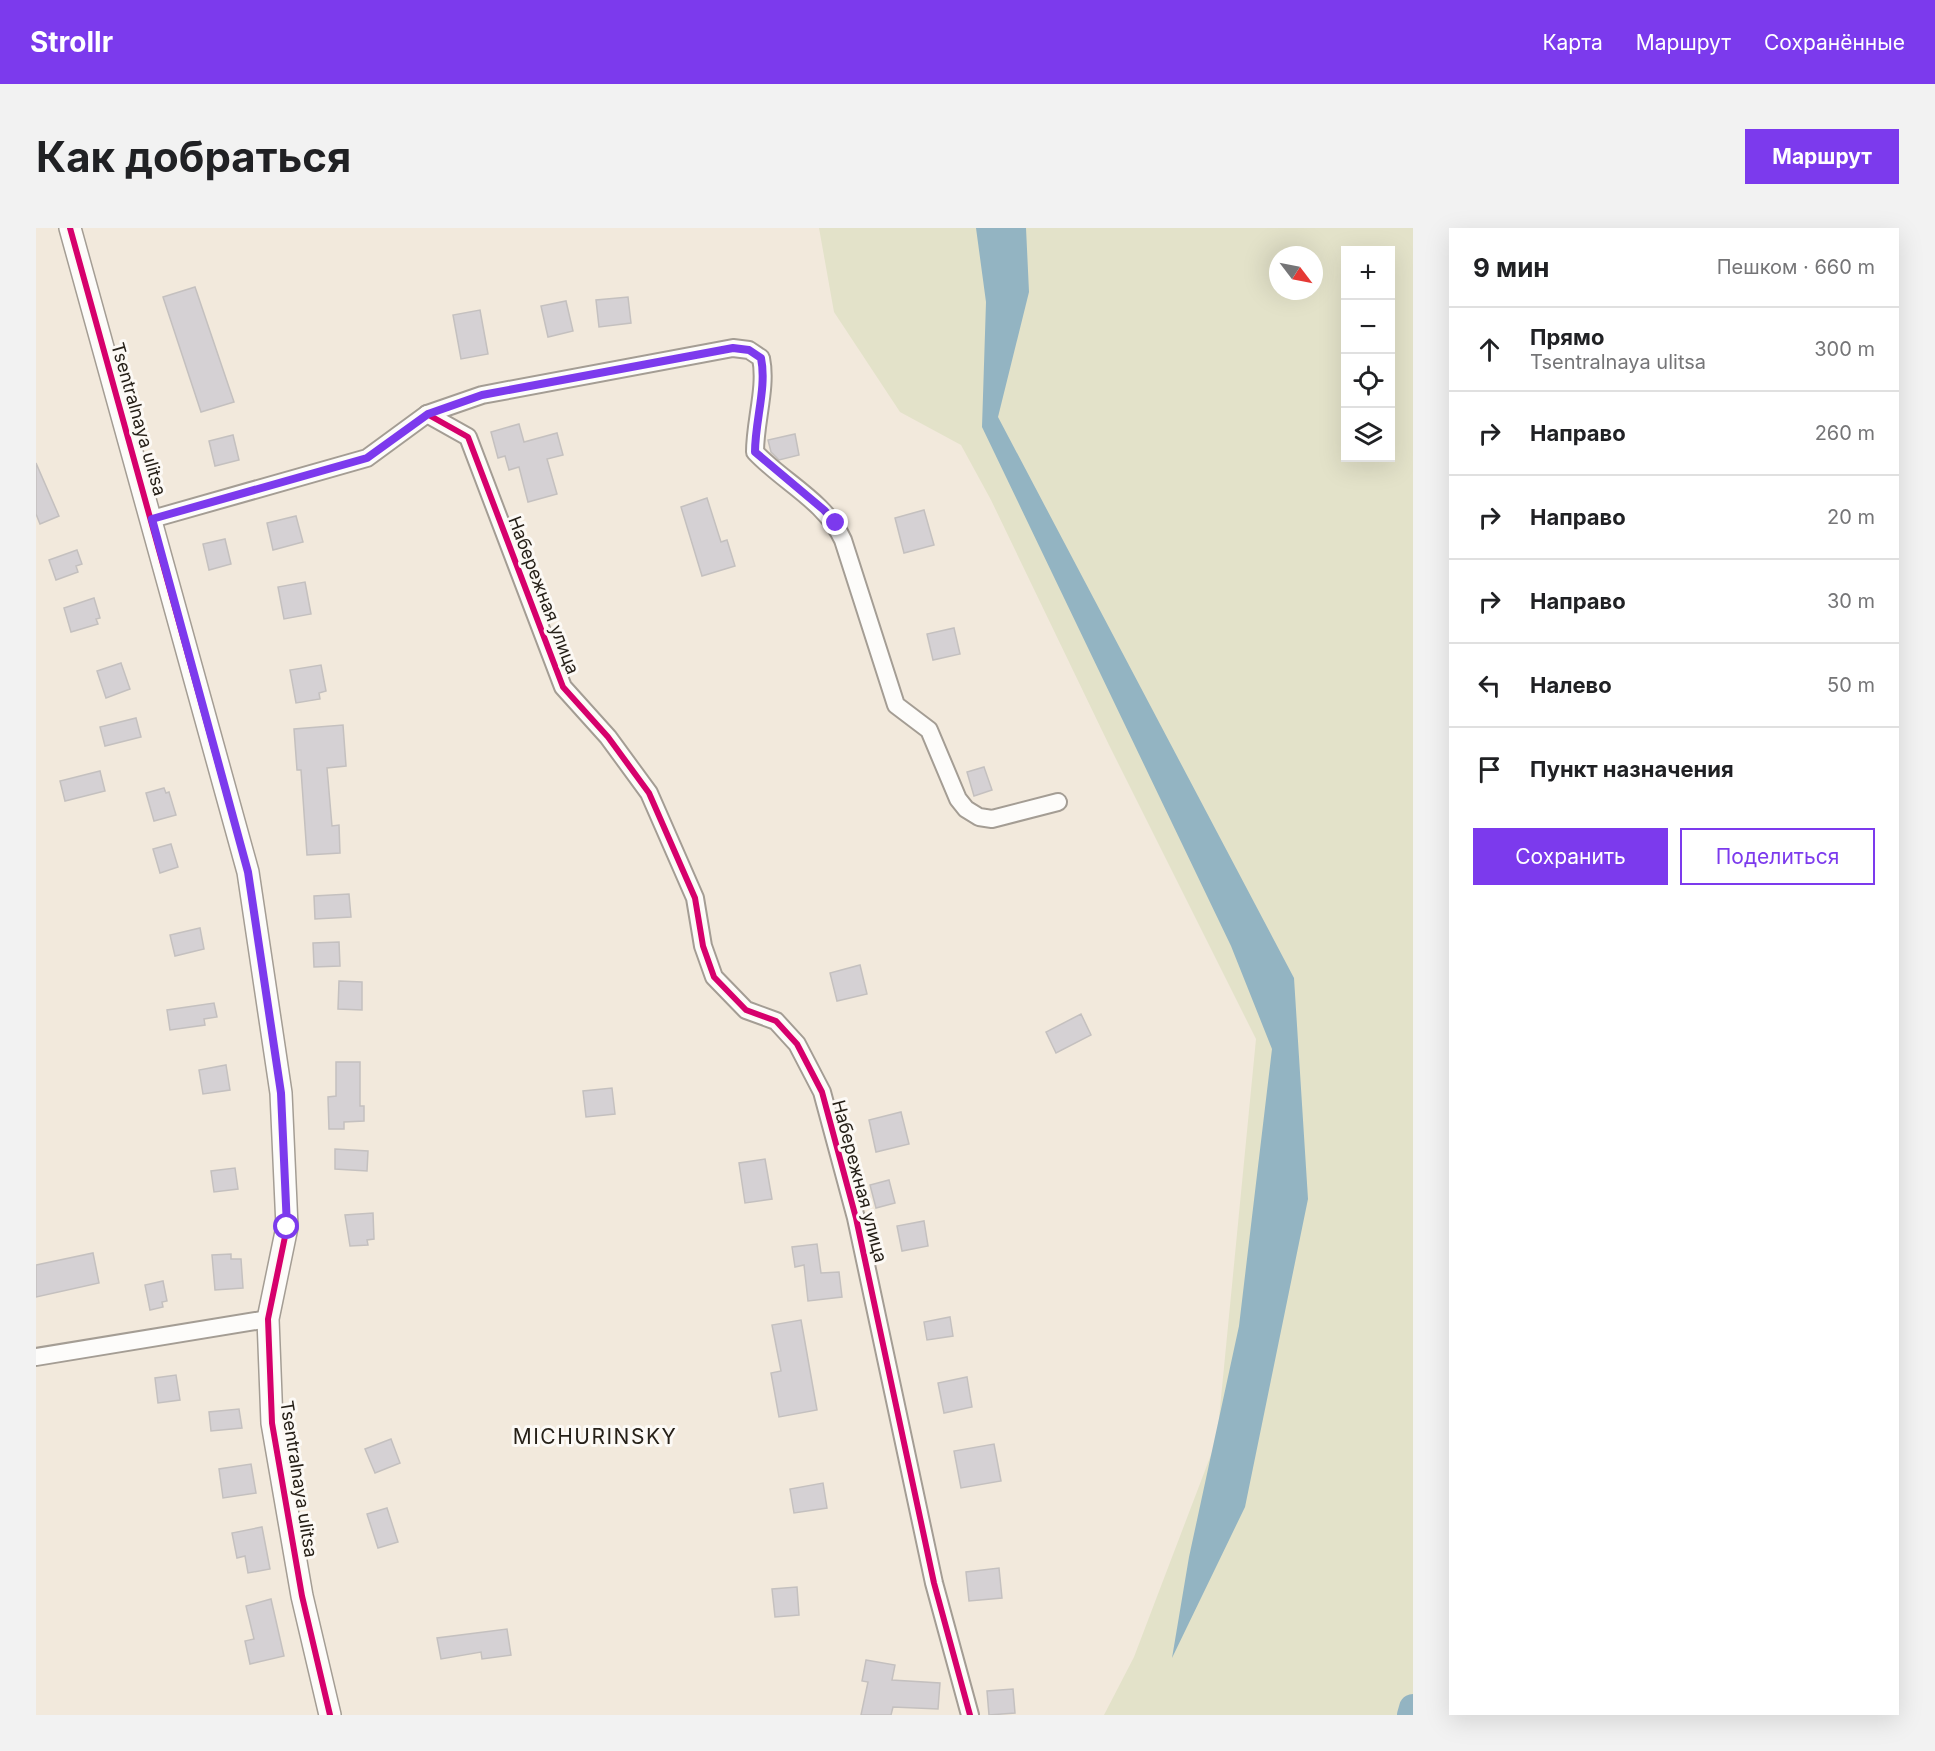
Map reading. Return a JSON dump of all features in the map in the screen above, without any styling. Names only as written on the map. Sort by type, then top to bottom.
[{"type":"street","name":"Tsentralnaya ulitsa","points":[[70,228],[248,872],[281,1093],[287,1227],[268,1319],[272,1423],[302,1596],[330,1715]]},
{"type":"street","points":[[152,519],[367,458],[428,414],[482,395],[733,348],[749,350],[761,358],[764,374],[755,424],[755,452],[824,510],[836,523],[896,705],[929,730],[958,799],[966,809],[979,817],[992,819],[1058,802]]},
{"type":"street","name":"Набережная улица","points":[[428,414],[468,437],[563,687],[608,737],[649,793],[695,898],[703,946],[714,977],[747,1010],[776,1021],[797,1044],[822,1092],[856,1218],[934,1583],[970,1715]]},
{"type":"street","points":[[36,1357],[268,1319]]},
{"type":"green space","points":[[819,228],[1413,228],[1413,1715],[1104,1715],[1134,1657],[1217,1439],[1256,1039],[1109,745],[991,500],[961,445],[900,412],[834,312]]},
{"type":"water","points":[[976,228],[1026,228],[1029,292],[998,417],[1294,978],[1308,1199],[1245,1507],[1172,1658],[1189,1557],[1239,1326],[1272,1049],[1231,946],[982,427],[986,302]]},
{"type":"building","points":[[195,287],[234,402],[201,412],[163,297]]},
{"type":"building","points":[[628,297],[631,323],[599,327],[596,300]]},
{"type":"building","points":[[566,301],[573,331],[548,337],[541,306]]},
{"type":"building","points":[[480,310],[488,354],[461,359],[453,315]]},
{"type":"building","points":[[519,424],[524,442],[557,433],[563,455],[547,459],[557,494],[528,502],[519,467],[509,470],[505,456],[498,458],[491,432]]},
{"type":"building","points":[[795,434],[799,455],[779,460],[771,452],[768,440]]},
{"type":"building","points":[[233,435],[239,460],[215,466],[209,441]]},
{"type":"building","points":[[36,463],[59,516],[40,524],[36,514]]},
{"type":"building","points":[[707,498],[721,542],[727,540],[735,566],[702,576],[681,507]]},
{"type":"building","points":[[924,510],[934,545],[904,553],[895,518]]},
{"type":"building","points":[[296,516],[303,542],[273,550],[267,523]]},
{"type":"building","points":[[225,539],[231,564],[209,570],[203,544]]},
{"type":"building","points":[[77,550],[82,564],[76,566],[78,572],[56,580],[49,560]]},
{"type":"building","points":[[305,582],[311,614],[284,619],[278,587]]},
{"type":"building","points":[[94,598],[100,618],[96,619],[98,624],[71,632],[64,608]]},
{"type":"building","points":[[954,628],[960,654],[933,660],[927,634]]},
{"type":"building","points":[[121,663],[130,689],[106,698],[97,671]]},
{"type":"building","points":[[321,665],[326,691],[319,693],[320,699],[296,703],[290,670]]},
{"type":"building","points":[[136,718],[141,737],[105,746],[100,727]]},
{"type":"building","points":[[343,725],[346,766],[327,768],[332,826],[339,825],[340,853],[307,855],[301,770],[297,770],[294,729]]},
{"type":"building","points":[[984,767],[992,790],[974,796],[967,772]]},
{"type":"building","points":[[100,771],[105,791],[65,801],[60,781]]},
{"type":"building","points":[[164,788],[166,793],[169,792],[176,815],[154,821],[146,793]]},
{"type":"building","points":[[171,844],[178,867],[160,873],[153,849]]},
{"type":"building","points":[[349,894],[351,917],[315,919],[314,896]]},
{"type":"building","points":[[200,928],[204,949],[175,956],[170,935]]},
{"type":"building","points":[[339,942],[340,966],[314,967],[313,943]]},
{"type":"building","points":[[860,965],[867,994],[837,1001],[830,973]]},
{"type":"building","points":[[339,981],[362,982],[362,1010],[338,1009]]},
{"type":"building","points":[[214,1003],[217,1017],[204,1019],[205,1025],[170,1030],[167,1010]]},
{"type":"building","points":[[1081,1014],[1091,1035],[1056,1053],[1046,1032]]},
{"type":"building","points":[[336,1062],[360,1062],[360,1106],[364,1106],[364,1121],[344,1122],[344,1129],[329,1129],[328,1097],[336,1096]]},
{"type":"building","points":[[226,1065],[230,1090],[203,1094],[199,1070]]},
{"type":"building","points":[[612,1088],[615,1114],[586,1117],[583,1091]]},
{"type":"building","points":[[901,1112],[909,1144],[876,1152],[869,1120]]},
{"type":"building","points":[[335,1149],[368,1151],[367,1171],[335,1169]]},
{"type":"building","points":[[765,1159],[772,1199],[745,1203],[739,1163]]},
{"type":"building","points":[[235,1168],[238,1189],[214,1192],[211,1171]]},
{"type":"building","points":[[889,1180],[895,1203],[876,1208],[870,1185]]},
{"type":"building","points":[[373,1213],[374,1239],[367,1240],[368,1245],[350,1246],[345,1215]]},
{"type":"building","points":[[924,1221],[928,1246],[902,1251],[897,1226]]},
{"type":"building","points":[[817,1244],[821,1273],[839,1272],[842,1297],[808,1301],[804,1265],[795,1267],[792,1247]]},
{"type":"building","points":[[93,1253],[99,1283],[36,1297],[36,1265]]},
{"type":"building","points":[[231,1254],[231,1259],[241,1259],[243,1288],[215,1290],[212,1255]]},
{"type":"building","points":[[163,1281],[167,1301],[162,1302],[163,1307],[150,1310],[145,1285]]},
{"type":"building","points":[[950,1317],[953,1336],[927,1340],[924,1322]]},
{"type":"building","points":[[801,1320],[817,1410],[779,1417],[771,1373],[781,1371],[772,1325]]},
{"type":"building","points":[[176,1375],[180,1400],[158,1403],[155,1378]]},
{"type":"building","points":[[967,1377],[972,1407],[944,1413],[938,1383]]},
{"type":"building","points":[[239,1409],[242,1428],[211,1431],[209,1412]]},
{"type":"building","points":[[391,1439],[400,1463],[375,1473],[365,1449]]},
{"type":"building","points":[[994,1444],[1001,1481],[961,1488],[954,1451]]},
{"type":"building","points":[[251,1464],[256,1493],[223,1498],[219,1469]]},
{"type":"building","points":[[823,1483],[827,1508],[794,1513],[790,1489]]},
{"type":"building","points":[[387,1508],[398,1542],[378,1548],[367,1514]]},
{"type":"building","points":[[262,1527],[270,1569],[248,1573],[245,1556],[237,1558],[232,1533]]},
{"type":"building","points":[[999,1568],[1002,1598],[969,1601],[966,1572]]},
{"type":"building","points":[[797,1587],[799,1615],[775,1617],[772,1589]]},
{"type":"building","points":[[271,1599],[284,1656],[250,1664],[245,1641],[254,1639],[246,1606]]},
{"type":"building","points":[[507,1629],[511,1655],[482,1659],[481,1652],[441,1659],[437,1638]]},
{"type":"building","points":[[866,1660],[895,1665],[892,1680],[940,1683],[938,1709],[893,1707],[891,1715],[861,1715],[868,1682],[862,1681]]},
{"type":"building","points":[[1013,1689],[1015,1713],[989,1715],[987,1691]]},
{"type":"waterway","points":[[1411,1715],[1413,1708]]},
{"type":"cycle path","points":[[70,228],[248,872],[281,1093],[287,1227],[268,1319],[272,1423],[302,1596],[330,1715]]},
{"type":"cycle path","points":[[427,414],[468,437],[563,687],[608,737],[649,793],[695,898],[703,946],[714,977],[746,1010],[776,1021],[797,1044],[822,1092],[856,1218],[934,1583],[970,1715]]},
{"type":"district","name":"MICHURINSKY","points":[[595,1436]]},
{"type":"route","points":[[287,1227],[281,1093],[248,872],[152,519],[367,458],[428,414],[482,395],[733,348],[749,350],[761,358],[764,374],[755,424],[755,452],[792,486],[824,510],[836,523]]}]
